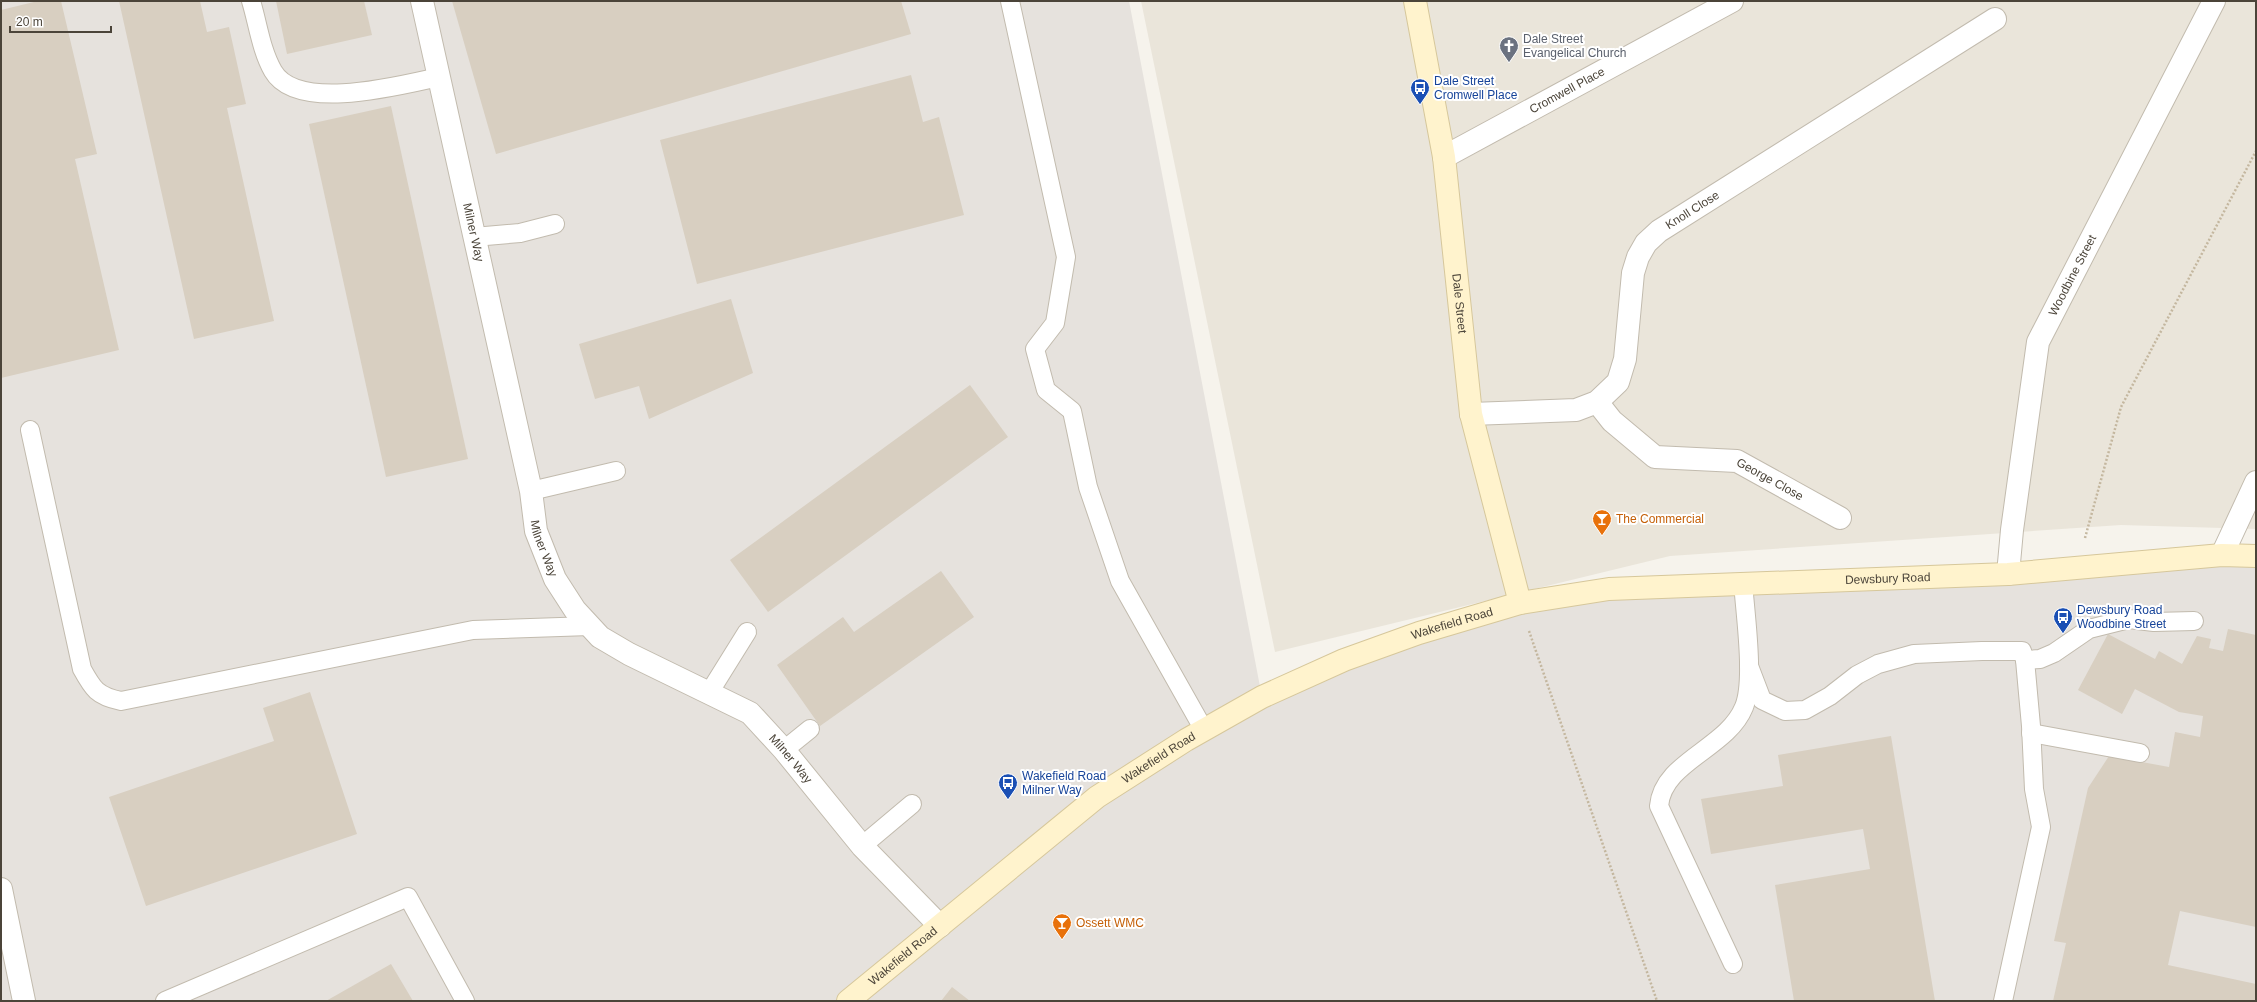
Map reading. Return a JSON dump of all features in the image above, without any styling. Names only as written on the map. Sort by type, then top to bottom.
[{"type":"main road","name":"Dale Street","points":[[1415,1],[1444,157],[1471,414],[1520,603]]},
{"type":"main road","name":"Dewsbury Road","points":[[1520,603],[1609,589],[1743,582],[2008,574],[2222,555],[2256,556]]},
{"type":"main road","name":"Wakefield Road","points":[[848,1001],[1097,797],[1204,730],[1262,697],[1344,660],[1419,633],[1520,603]]},
{"type":"street","name":"Milner Way","points":[[422,1],[531,491],[536,531],[555,578],[575,610],[600,637],[630,654],[750,713],[784,750],[862,846],[940,926]]},
{"type":"street","name":"Cromwell Place","points":[[1444,157],[1732,1]]},
{"type":"street","name":"Woodbine Street","points":[[2008,574],[2013,522],[2038,342],[2214,1]]},
{"type":"street","name":"Knoll Close","points":[[1471,414],[1576,410],[1597,402],[1618,382],[1625,359],[1634,273],[1638,257],[1646,243],[1659,230],[1995,19]]},
{"type":"street","name":"George Close","points":[[1597,402],[1612,421],[1655,457],[1737,461],[1840,518]]},
{"type":"street","points":[[2222,555],[2256,482]]},
{"type":"street","points":[[1,889],[24,1001]]},
{"type":"lane","points":[[251,1],[266,54],[274,72],[287,85],[307,92],[362,92],[439,77]]},
{"type":"lane","points":[[1010,1],[1066,257],[1055,323],[1035,349],[1046,390],[1072,412],[1088,487],[1120,581],[1204,730]]},
{"type":"lane","points":[[474,237],[520,233],[555,224]]},
{"type":"lane","points":[[30,430],[82,669],[94,690],[107,698],[121,701],[473,630],[590,626]]},
{"type":"lane","points":[[531,491],[616,471]]},
{"type":"lane","points":[[1733,964],[1658,806],[1660,797],[1667,782],[1724,735],[1737,722],[1745,706],[1749,666],[1743,582]]},
{"type":"lane","points":[[2025,660],[2040,659],[2054,653],[2089,629],[2129,619],[2154,622],[2194,621]]},
{"type":"lane","points":[[709,693],[747,632]]},
{"type":"lane","points":[[1749,666],[1762,700],[1785,711],[1805,710],[1830,696],[1857,675],[1878,664],[1914,654],[1982,650],[2022,651],[2025,660],[2032,733],[2034,789],[2041,827],[2004,1001]]},
{"type":"lane","points":[[784,750],[810,729]]},
{"type":"lane","points":[[2032,733],[2140,753]]},
{"type":"lane","points":[[862,846],[912,804]]},
{"type":"lane","points":[[165,1001],[408,898],[464,1001]]},
{"type":"path","points":[[2077,567],[2120,407],[2256,151]]},
{"type":"path","points":[[1520,603],[1656,1001]]},
{"type":"shaded area","points":[[1,1],[1129,1],[1262,697],[1520,603],[2256,556],[2256,1001],[1,1001]]},
{"type":"shaded area","points":[[1141,1],[2256,1],[2256,529],[2121,525],[1670,556],[1275,652]]},
{"type":"building","points":[[38,1],[61,1],[97,154],[75,159],[119,350],[1,378],[1,10]]},
{"type":"building","points":[[119,1],[200,1],[207,32],[229,27],[246,104],[227,108],[274,321],[194,339]]},
{"type":"building","points":[[276,1],[364,1],[372,35],[287,54]]},
{"type":"building","points":[[452,1],[901,1],[911,34],[496,154]]},
{"type":"building","points":[[911,75],[923,122],[939,117],[964,215],[697,284],[660,140]]},
{"type":"building","points":[[391,106],[468,459],[386,477],[309,124]]},
{"type":"building","points":[[731,299],[753,373],[649,419],[639,386],[595,399],[579,344]]},
{"type":"building","points":[[970,385],[1008,437],[768,612],[730,560]]},
{"type":"building","points":[[941,571],[974,617],[820,726],[777,665],[843,617],[854,632]]},
{"type":"building","points":[[2228,629],[2256,635],[2256,927],[2180,911],[2168,965],[2256,984],[2256,1001],[2053,1001],[2066,943],[2054,941],[2088,788],[2109,756],[2169,767],[2175,732],[2200,737],[2203,716],[2179,712],[2135,689],[2122,714],[2078,690],[2108,634],[2155,659],[2159,651],[2182,664],[2197,636],[2211,639],[2209,648],[2223,651]]},
{"type":"building","points":[[310,692],[357,834],[146,906],[109,797],[274,741],[263,708]]},
{"type":"building","points":[[1891,736],[1935,1001],[1794,1001],[1775,885],[1870,869],[1863,829],[1711,854],[1701,799],[1783,786],[1778,755]]},
{"type":"building","points":[[391,964],[413,1001],[326,1001]]},
{"type":"building","points":[[952,987],[970,1001],[941,1001]]},
{"type":"place","name":"Dale Street Evangelical Church","points":[[1509,63]]},
{"type":"place","name":"Dale Street Cromwell Place","points":[[1420,105]]},
{"type":"place","name":"The Commercial","points":[[1602,536]]},
{"type":"place","name":"Dewsbury Road Woodbine Street","points":[[2063,634]]},
{"type":"place","name":"Wakefield Road Milner Way","points":[[1008,800]]},
{"type":"place","name":"Ossett WMC","points":[[1062,940]]}]
